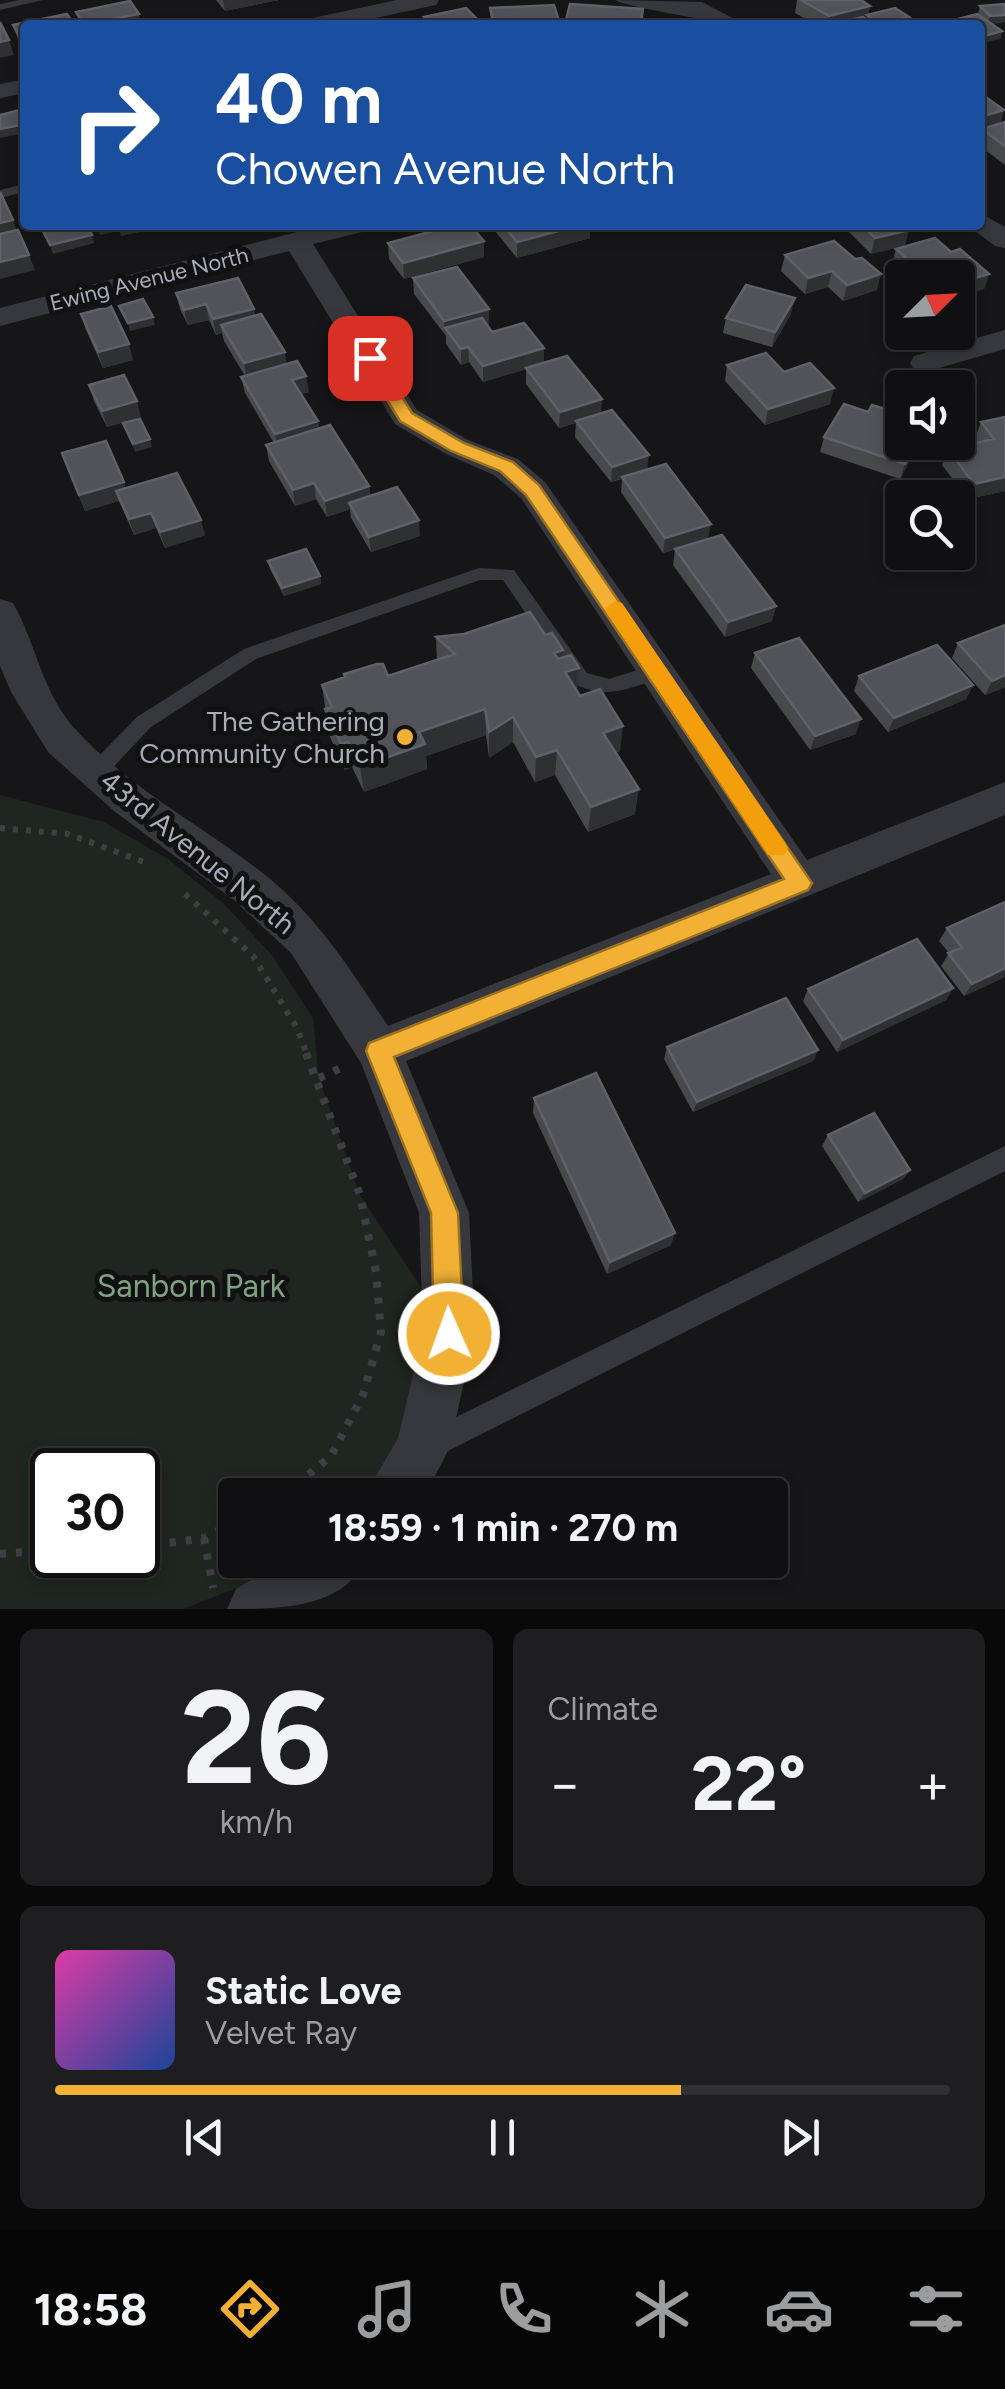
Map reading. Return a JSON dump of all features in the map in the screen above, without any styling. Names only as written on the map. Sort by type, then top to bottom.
[{"type":"street","points":[[334,20],[428,0]]},
{"type":"street","points":[[626,0],[702,9],[727,20]]},
{"type":"street","points":[[985,224],[1005,240]]},
{"type":"street","name":"Ewing Avenue North","points":[[0,317],[337,230]]},
{"type":"street","points":[[296,241],[406,417],[458,447],[506,466],[532,490],[800,883]]},
{"type":"street","points":[[926,363],[1005,339]]},
{"type":"street","name":"43rd Avenue North","points":[[0,612],[12,686],[62,741],[250,888],[306,940],[378,1051],[444,1213],[449,1334],[422,1449],[404,1478]]},
{"type":"street","points":[[378,1051],[1005,798]]},
{"type":"street","points":[[256,1609],[308,1578]]},
{"type":"lane","points":[[0,8],[36,0]]},
{"type":"lane","points":[[97,771],[144,722],[250,654],[479,574],[508,574],[580,678],[594,688],[617,686],[657,671]]},
{"type":"lane","points":[[422,1449],[1005,1158]]},
{"type":"path","points":[[0,828],[68,834],[160,869]]},
{"type":"path","points":[[183,892],[252,956],[297,1028],[360,1195],[376,1272],[381,1332],[362,1395],[332,1456],[305,1478]]},
{"type":"path","points":[[160,1544],[204,1538],[218,1531]]},
{"type":"path","points":[[204,1538],[217,1609]]},
{"type":"path","points":[[0,1554],[30,1552]]},
{"type":"green space","name":"Sanborn Park","points":[[0,795],[104,822],[168,859],[223,903],[272,955],[313,1018],[319,1078],[360,1195],[429,1299],[437,1365],[387,1478],[218,1478],[218,1578],[262,1578],[183,1609],[0,1609]]},
{"type":"building","points":[[801,0],[861,0],[870,6],[829,16]]},
{"type":"building","points":[[130,1],[139,14],[81,20],[76,12]]},
{"type":"building","points":[[570,4],[643,9],[641,20],[566,20]]},
{"type":"building","points":[[1005,4],[1005,15],[990,16],[980,6]]},
{"type":"building","points":[[554,5],[559,20],[493,20],[490,8]]},
{"type":"building","points":[[466,8],[478,20],[427,20],[424,17]]},
{"type":"building","points":[[895,8],[909,17],[874,20],[867,15]]},
{"type":"building","points":[[67,14],[71,20],[38,20]]},
{"type":"building","points":[[977,14],[1002,31],[985,36],[985,20],[954,20]]},
{"type":"building","points":[[0,22],[9,40],[0,42]]},
{"type":"building","points":[[985,97],[1004,110],[985,116]]},
{"type":"building","points":[[20,110],[20,125],[0,129],[0,115]]},
{"type":"building","points":[[1005,122],[1005,146],[985,131]]},
{"type":"building","points":[[0,192],[13,220],[0,223]]},
{"type":"building","points":[[18,230],[29,255],[0,262],[0,234]]},
{"type":"building","points":[[42,230],[90,230],[92,235],[50,245]]},
{"type":"building","points":[[437,230],[474,230],[484,241],[403,263],[388,243]]},
{"type":"building","points":[[507,230],[562,230],[517,242]]},
{"type":"building","points":[[867,230],[909,230],[875,238]]},
{"type":"building","points":[[935,238],[951,252],[960,249],[973,260],[909,260],[896,249]]},
{"type":"building","points":[[834,241],[881,274],[847,285],[832,271],[808,278],[785,255]]},
{"type":"building","points":[[975,262],[989,274],[975,278]]},
{"type":"building","points":[[457,267],[489,309],[444,321],[413,278]]},
{"type":"building","points":[[238,278],[254,309],[213,319],[206,304],[184,310],[176,293]]},
{"type":"building","points":[[746,285],[795,298],[775,332],[726,318]]},
{"type":"building","points":[[143,299],[153,317],[128,323],[119,306]]},
{"type":"building","points":[[111,306],[129,344],[98,352],[81,314]]},
{"type":"building","points":[[261,314],[285,352],[244,363],[221,325]]},
{"type":"building","points":[[482,318],[492,332],[524,323],[544,348],[483,366],[468,347],[461,349],[445,328]]},
{"type":"building","points":[[766,353],[784,372],[810,363],[834,388],[768,409],[727,365]]},
{"type":"building","points":[[567,356],[602,399],[560,412],[526,368]]},
{"type":"building","points":[[297,361],[306,376],[292,380],[318,421],[275,434],[241,377]]},
{"type":"building","points":[[124,375],[137,401],[102,411],[89,385]]},
{"type":"building","points":[[844,404],[868,412],[872,405],[885,409],[885,457],[824,437]]},
{"type":"building","points":[[612,410],[649,455],[612,467],[576,421]]},
{"type":"building","points":[[1005,417],[1005,477],[975,484],[956,460],[975,460],[975,443],[994,439],[981,422]]},
{"type":"building","points":[[140,419],[150,439],[133,444],[123,423]]},
{"type":"building","points":[[330,425],[369,486],[325,501],[314,483],[293,490],[266,445]]},
{"type":"building","points":[[106,441],[124,482],[79,495],[62,453]]},
{"type":"building","points":[[666,464],[711,524],[665,538],[622,477]]},
{"type":"building","points":[[177,473],[201,520],[160,532],[151,513],[129,519],[116,491]]},
{"type":"building","points":[[397,487],[419,520],[369,537],[349,503]]},
{"type":"building","points":[[722,535],[776,606],[728,622],[675,549]]},
{"type":"building","points":[[306,549],[320,576],[282,588],[268,561]]},
{"type":"building","name":"The Gathering Community Church","points":[[530,612],[545,635],[552,633],[563,650],[554,653],[558,659],[571,655],[579,668],[565,672],[580,696],[600,689],[623,726],[603,733],[639,789],[591,807],[557,750],[536,757],[513,717],[489,732],[485,709],[419,732],[425,744],[360,767],[348,742],[341,744],[325,709],[332,707],[322,685],[377,664],[383,664],[388,676],[455,654],[436,637],[464,634]]},
{"type":"building","points":[[1005,625],[1005,675],[992,681],[958,643]]},
{"type":"building","points":[[799,638],[861,719],[815,736],[755,653]]},
{"type":"building","points":[[937,645],[973,685],[894,718],[859,676]]},
{"type":"building","points":[[1005,902],[1005,968],[972,984],[948,953],[962,948],[947,928]]},
{"type":"building","points":[[917,939],[953,988],[843,1040],[808,989]]},
{"type":"building","points":[[786,998],[818,1050],[697,1102],[667,1047]]},
{"type":"building","points":[[596,1073],[675,1233],[610,1262],[534,1098]]},
{"type":"building","points":[[874,1113],[910,1170],[865,1193],[828,1135]]},
{"type":"slow traffic","points":[[615,609],[776,848]]},
{"type":"place","name":"The Gathering Community Church","points":[[405,737]]},
{"type":"route","points":[[370,358],[406,417],[458,447],[506,466],[532,490],[800,883],[378,1051],[444,1213],[449,1334]]}]
